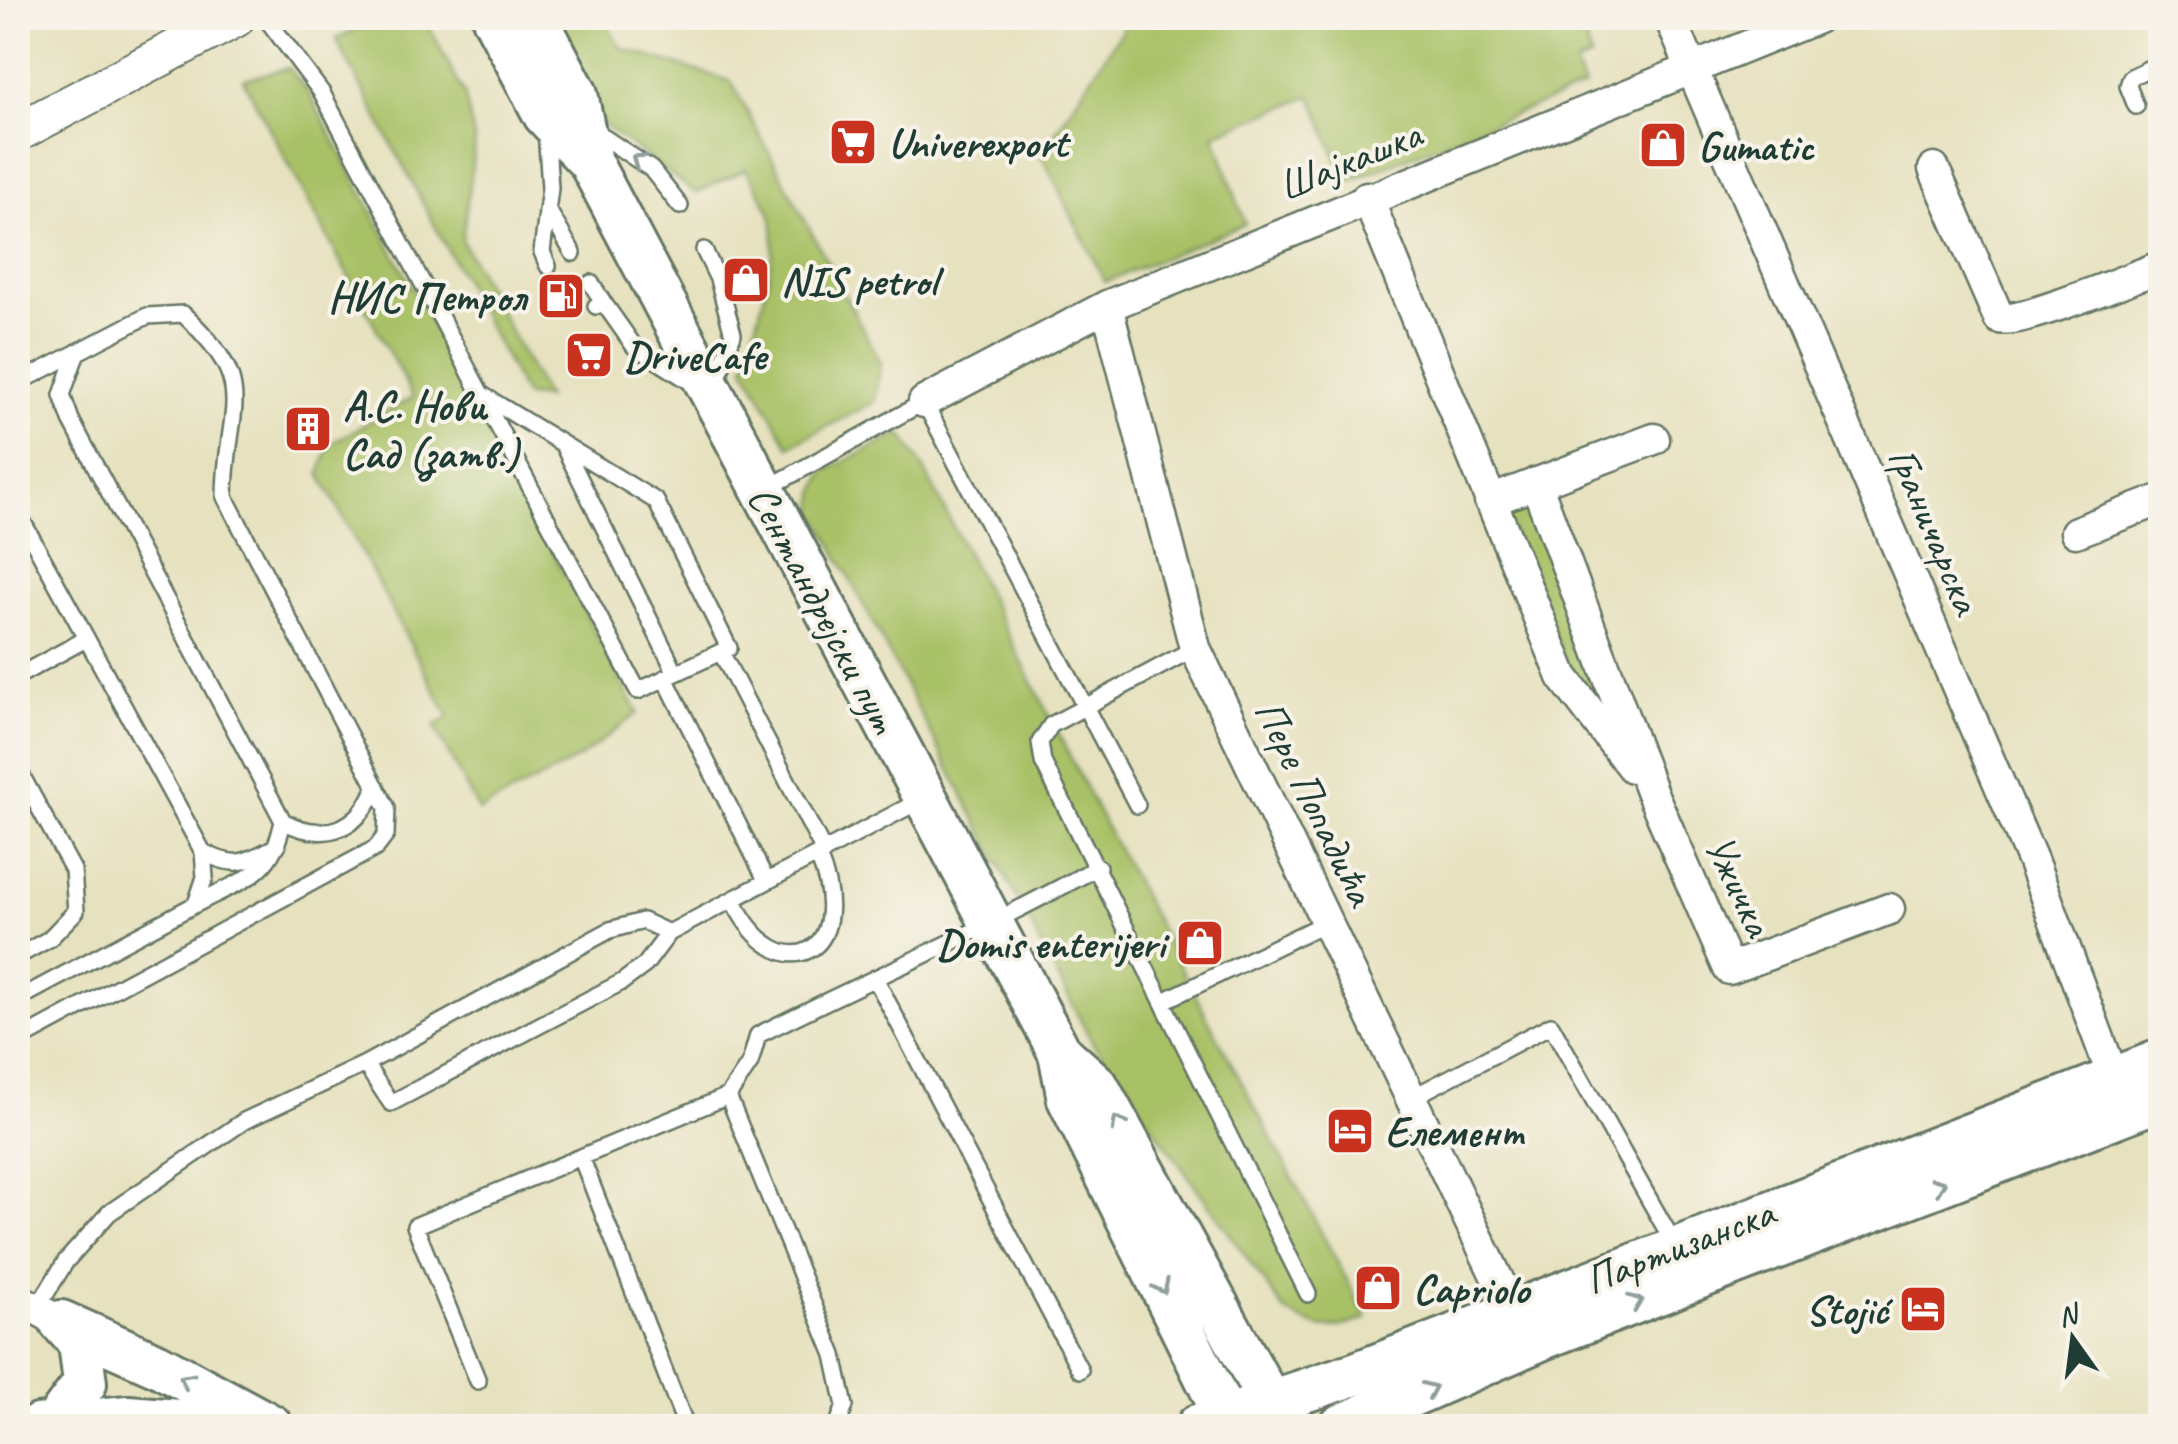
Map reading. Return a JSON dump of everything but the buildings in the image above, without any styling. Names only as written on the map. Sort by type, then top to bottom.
[{"type":"main road","name":"Сентандрејски пут","points":[[494,18],[574,134],[1060,1053],[1069,1099],[1217,1423]]},
{"type":"main road","name":"Сентандрејски пут","points":[[536,18],[576,94],[574,134]]},
{"type":"main road","name":"Сентандрејски пут","points":[[1060,1053],[1098,1086],[1277,1414]]},
{"type":"main road","name":"Партизанска","points":[[1217,1423],[1277,1414],[1513,1311],[2160,1061]]},
{"type":"main road","name":"Партизанска","points":[[1340,1426],[1545,1337],[2160,1099]]},
{"type":"main road","points":[[39,1310],[80,1343],[85,1383],[47,1424]]},
{"type":"main road","points":[[39,1310],[158,1365],[272,1426]]},
{"type":"main road","points":[[47,1424],[128,1417],[242,1426]]},
{"type":"street","points":[[18,132],[235,18]]},
{"type":"street","name":"Граничарска","points":[[1670,18],[2032,860],[2114,1079]]},
{"type":"street","name":"Шајкашка","points":[[924,402],[1107,306],[1367,197],[1817,18]]},
{"type":"street","points":[[1934,168],[1998,318],[2019,318],[2160,267]]},
{"type":"street","name":"Ужичка","points":[[1367,197],[1563,677],[1652,793]]},
{"type":"street","name":"Пере Попадића","points":[[1107,306],[1195,648],[1513,1311]]},
{"type":"street","points":[[1490,501],[1654,439]]},
{"type":"street","name":"Ужичка","points":[[1536,483],[1652,793],[1729,969],[1889,909]]},
{"type":"street","points":[[2076,532],[2160,500]]},
{"type":"lane","points":[[266,18],[322,94],[638,690],[729,648],[656,501],[482,394]]},
{"type":"lane","points":[[2136,106],[2128,86],[2131,77],[2160,63]]},
{"type":"lane","points":[[548,266],[542,240],[574,134],[652,169],[680,206]]},
{"type":"lane","points":[[548,210],[573,253]]},
{"type":"lane","points":[[591,283],[600,304],[634,346],[712,394],[733,334],[718,279],[704,250]]},
{"type":"lane","points":[[18,383],[148,316],[183,314],[211,340],[231,369],[236,421],[225,464],[225,497],[387,808],[386,835],[376,848],[18,1041]]},
{"type":"lane","points":[[77,352],[62,395],[72,420],[283,821],[306,833],[338,829],[366,811],[376,786]]},
{"type":"lane","points":[[762,492],[924,402],[1138,805]]},
{"type":"lane","points":[[563,444],[766,880]]},
{"type":"lane","points":[[18,513],[203,852],[205,877],[196,904]]},
{"type":"lane","points":[[18,676],[86,639]]},
{"type":"lane","points":[[1195,648],[1051,725],[1040,742],[1043,762],[1308,1294]]},
{"type":"lane","points":[[721,652],[821,854],[832,901],[830,928],[817,946],[781,952],[760,943],[732,900]]},
{"type":"lane","points":[[18,769],[73,870],[76,910],[50,939],[18,956]]},
{"type":"lane","points":[[365,1064],[390,1103],[622,982],[645,966],[669,933],[924,799]]},
{"type":"lane","points":[[18,1000],[266,867],[278,845],[283,821]]},
{"type":"lane","points":[[203,852],[227,865],[278,845]]},
{"type":"lane","points":[[478,1382],[415,1226],[728,1096],[750,1063],[758,1035],[1098,867]]},
{"type":"lane","points":[[39,1310],[66,1260],[109,1214],[244,1121],[365,1064],[610,930],[643,922],[669,933]]},
{"type":"lane","points":[[1164,1001],[1326,922]]},
{"type":"lane","points":[[875,978],[1080,1370]]},
{"type":"lane","points":[[1413,1098],[1551,1025],[1676,1246]]},
{"type":"lane","points":[[728,1096],[834,1356],[845,1406],[836,1426]]},
{"type":"lane","points":[[582,1156],[686,1426]]},
{"type":"green space","points":[[380,18],[425,18],[465,96],[475,142],[462,241],[546,398],[525,396],[336,39]]},
{"type":"green space","points":[[549,18],[604,18],[621,48],[731,81],[881,363],[875,402],[789,446],[745,367],[765,293],[774,236],[767,207],[746,169],[696,193],[603,125]]},
{"type":"green space","points":[[1130,18],[1580,18],[1591,58],[1575,65],[1584,87],[1346,182],[1312,96],[1214,134],[1245,224],[1105,282],[1041,154]]},
{"type":"green space","points":[[289,68],[309,93],[638,713],[581,757],[479,811],[434,726],[449,717],[320,474],[330,444],[413,397],[243,79]]},
{"type":"green space","points":[[901,433],[923,467],[1100,816],[1367,1318],[1325,1328],[1285,1311],[1092,1042],[815,512],[816,492],[824,472]]},
{"type":"green space","points":[[1533,493],[1632,757],[1569,673],[1502,506]]},
{"type":"place","name":"Univerexport","points":[[853,142]]},
{"type":"place","name":"Gumatic","points":[[1663,145]]},
{"type":"place","name":"NIS petrol","points":[[746,280]]},
{"type":"place","name":"НИС Петрол","points":[[561,296]]},
{"type":"place","name":"DriveCafe","points":[[589,355]]},
{"type":"place","name":"А.С. Нови Сад (затв.)","points":[[308,429]]},
{"type":"place","name":"Domis enterijeri","points":[[1200,943]]},
{"type":"place","name":"Елемент","points":[[1350,1131]]},
{"type":"place","name":"Capriolo","points":[[1378,1288]]},
{"type":"place","name":"Stojić","points":[[1923,1309]]}]
